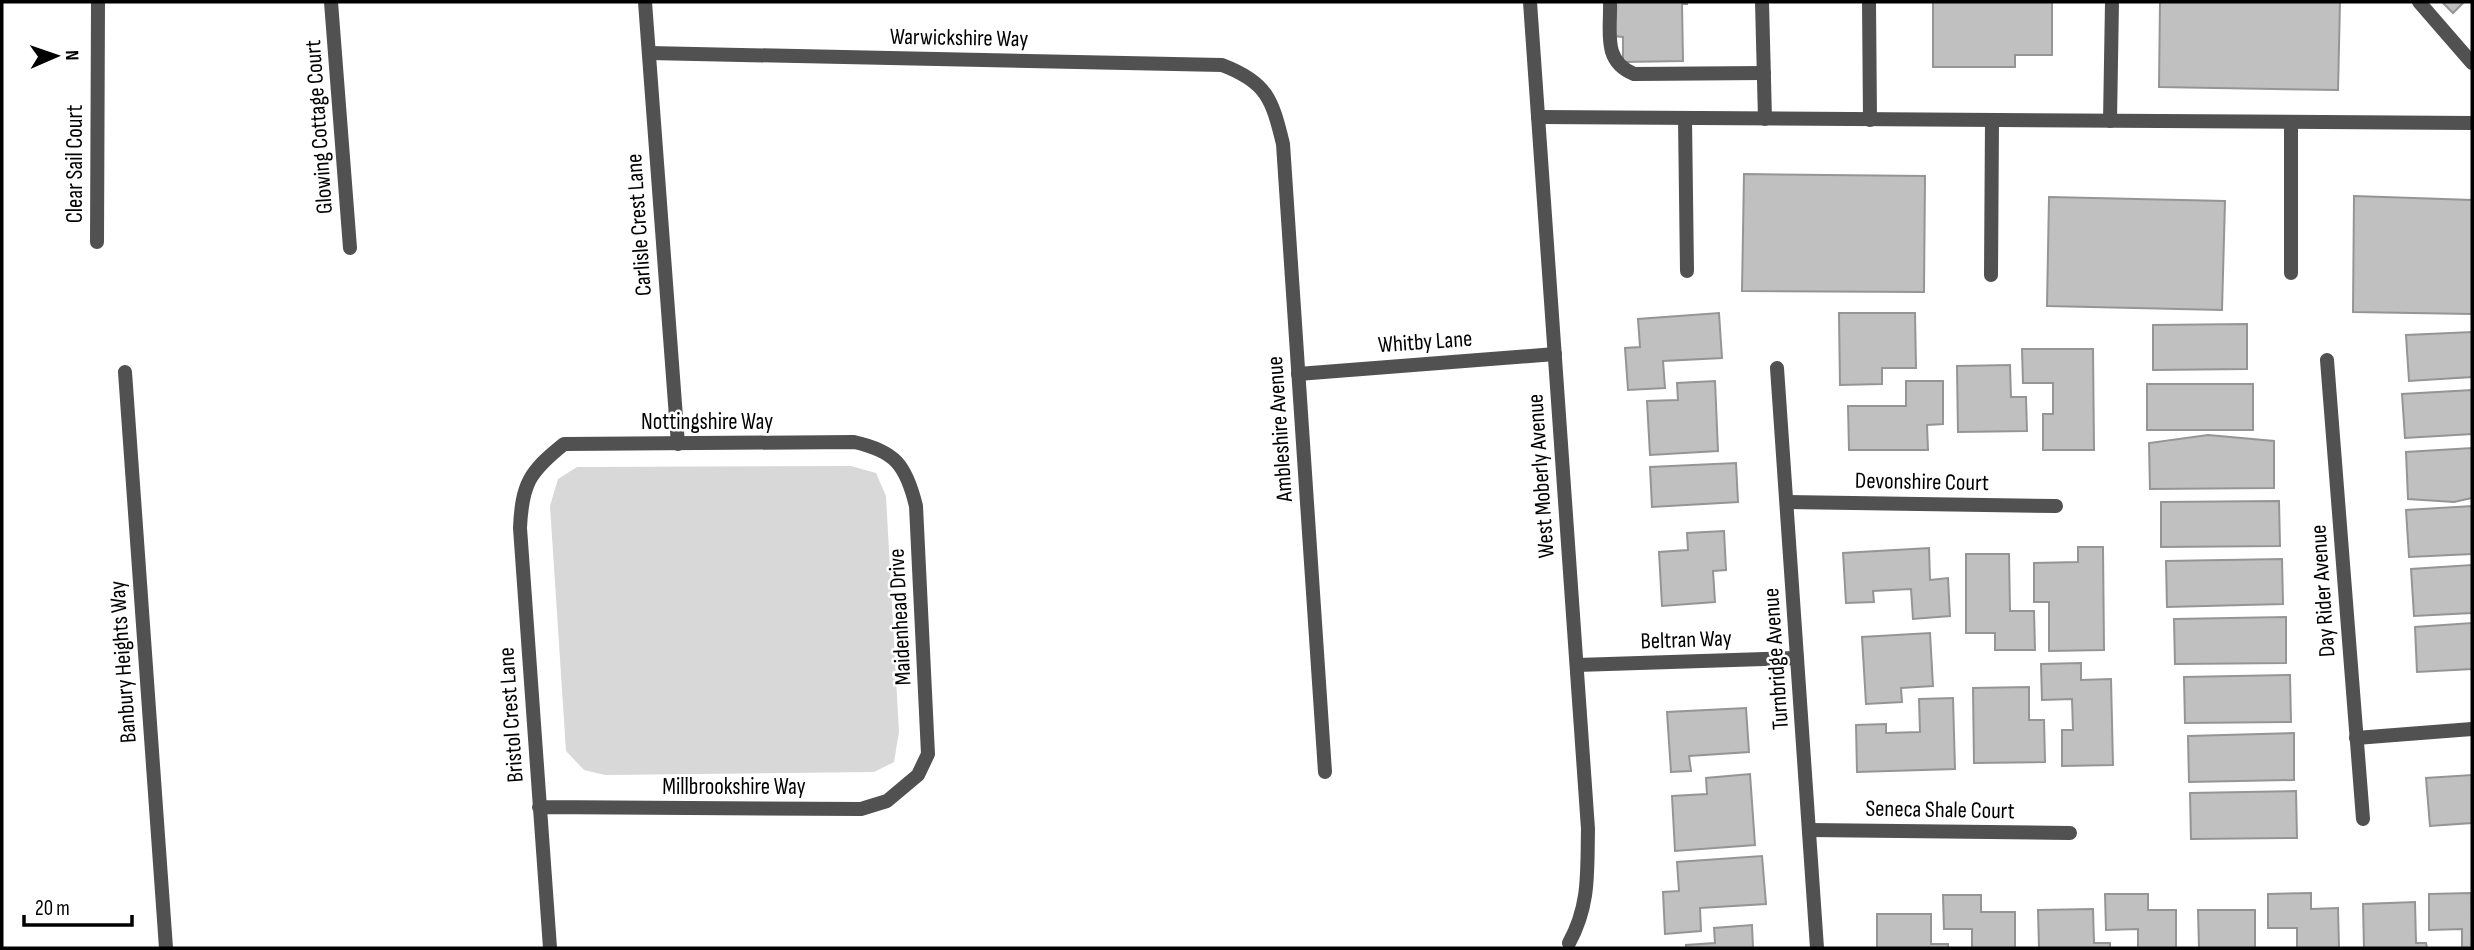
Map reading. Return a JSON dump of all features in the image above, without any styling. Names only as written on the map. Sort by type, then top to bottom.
[{"type":"street","name":"Clear Sail Court","points":[[97,242],[98,2]]},
{"type":"street","name":"Glowing Cottage Court","points":[[331,2],[350,248]]},
{"type":"street","name":"Carlisle Crest Lane","points":[[645,2],[678,444]]},
{"type":"street","name":"West Moberly Avenue","points":[[1530,2],[1588,829],[1587,885],[1581,922],[1569,943]]},
{"type":"street","points":[[1610,2],[1612,58],[1620,68],[1633,74],[1764,73]]},
{"type":"street","points":[[1762,2],[1765,119]]},
{"type":"street","points":[[1869,2],[1870,120]]},
{"type":"street","points":[[2110,121],[2112,2]]},
{"type":"street","points":[[2419,2],[2469,53]]},
{"type":"street","name":"Warwickshire Way","points":[[649,53],[1222,65],[1241,72],[1262,87]]},
{"type":"street","name":"Ambleshire Avenue","points":[[1262,87],[1277,118],[1283,144],[1325,772]]},
{"type":"street","points":[[1538,117],[2472,123]]},
{"type":"street","points":[[1685,119],[1687,271]]},
{"type":"street","points":[[1991,275],[1992,120]]},
{"type":"street","points":[[2291,122],[2291,273]]},
{"type":"street","name":"Whitby Lane","points":[[1298,374],[1555,354]]},
{"type":"street","name":"Day Rider Avenue","points":[[2327,360],[2363,819]]},
{"type":"street","name":"Turnbridge Avenue","points":[[1777,368],[1818,948]]},
{"type":"street","name":"Banbury Heights Way","points":[[125,372],[166,948]]},
{"type":"street","name":"Nottingshire Way","points":[[529,480],[547,458],[564,444],[853,442],[875,447],[897,459]]},
{"type":"street","name":"Maidenhead Drive","points":[[897,459],[910,480],[916,506],[928,754],[918,775]]},
{"type":"street","name":"Bristol Crest Lane","points":[[529,480],[521,499],[520,528],[550,948]]},
{"type":"street","name":"Devonshire Court","points":[[1787,502],[2056,506]]},
{"type":"street","name":"Beltran Way","points":[[1577,665],[1797,658]]},
{"type":"street","points":[[2356,738],[2472,729]]},
{"type":"street","name":"Millbrookshire Way","points":[[539,807],[862,809],[887,801],[918,775]]},
{"type":"street","name":"Seneca Shale Court","points":[[1809,830],[2070,833]]},
{"type":"shaded area","points":[[851,466],[876,473],[886,496],[899,732],[894,762],[874,772],[605,775],[584,770],[566,751],[550,506],[558,479],[577,467]]},
{"type":"building","points":[[1614,2],[1687,2],[1682,4],[1683,61],[1623,62],[1623,37],[1614,36]]},
{"type":"building","points":[[1933,2],[2052,2],[2052,55],[2015,55],[2015,67],[1933,67]]},
{"type":"building","points":[[2160,2],[2340,2],[2338,90],[2159,87]]},
{"type":"building","points":[[2442,2],[2464,2],[2453,13]]},
{"type":"building","points":[[1744,174],[1925,176],[1924,292],[1742,291]]},
{"type":"building","points":[[2354,196],[2472,200],[2472,314],[2353,312]]},
{"type":"building","points":[[2049,197],[2225,201],[2222,310],[2047,306]]},
{"type":"building","points":[[1719,313],[1722,358],[1663,361],[1665,388],[1628,390],[1625,348],[1640,347],[1638,319]]},
{"type":"building","points":[[1839,313],[1915,313],[1916,368],[1882,368],[1882,384],[1840,385]]},
{"type":"building","points":[[2247,324],[2247,369],[2153,370],[2153,325]]},
{"type":"building","points":[[2472,332],[2472,377],[2409,381],[2406,335]]},
{"type":"building","points":[[2022,349],[2093,349],[2094,450],[2043,450],[2043,414],[2053,414],[2053,383],[2023,383]]},
{"type":"building","points":[[2010,365],[2011,397],[2026,397],[2027,431],[1958,432],[1957,366]]},
{"type":"building","points":[[1715,381],[1718,451],[1650,455],[1647,401],[1678,400],[1677,383]]},
{"type":"building","points":[[1906,381],[1943,381],[1943,424],[1927,425],[1928,450],[1849,450],[1848,406],[1906,406]]},
{"type":"building","points":[[2147,384],[2253,384],[2253,430],[2147,430]]},
{"type":"building","points":[[2472,390],[2472,434],[2405,438],[2402,394]]},
{"type":"building","points":[[2208,435],[2274,441],[2274,488],[2150,489],[2149,443]]},
{"type":"building","points":[[2472,448],[2472,498],[2454,502],[2408,499],[2406,452]]},
{"type":"building","points":[[1736,463],[1738,502],[1652,507],[1650,467]]},
{"type":"building","points":[[2279,501],[2280,546],[2161,547],[2161,502]]},
{"type":"building","points":[[2472,506],[2472,554],[2409,557],[2406,510]]},
{"type":"building","points":[[1724,531],[1726,570],[1713,571],[1715,602],[1662,606],[1659,552],[1688,550],[1687,533]]},
{"type":"building","points":[[2078,547],[2103,547],[2104,650],[2049,651],[2049,602],[2034,602],[2034,563],[2078,562]]},
{"type":"building","points":[[1929,548],[1930,580],[1948,578],[1950,616],[1913,619],[1911,589],[1873,591],[1874,602],[1846,603],[1843,553]]},
{"type":"building","points":[[1966,554],[2009,554],[2010,611],[2034,611],[2035,650],[1995,650],[1995,633],[1966,633]]},
{"type":"building","points":[[2282,559],[2283,604],[2167,607],[2166,561]]},
{"type":"building","points":[[2472,565],[2472,613],[2414,616],[2411,569]]},
{"type":"building","points":[[2286,617],[2286,663],[2175,664],[2174,619]]},
{"type":"building","points":[[2472,623],[2472,669],[2417,672],[2415,627]]},
{"type":"building","points":[[1930,633],[1933,686],[1901,688],[1902,702],[1866,704],[1862,637]]},
{"type":"building","points":[[2081,663],[2081,680],[2111,679],[2113,765],[2062,766],[2062,730],[2073,730],[2072,699],[2042,700],[2041,664]]},
{"type":"building","points":[[2290,675],[2291,722],[2185,723],[2184,677]]},
{"type":"building","points":[[2029,687],[2029,720],[2044,720],[2045,762],[1974,763],[1973,688]]},
{"type":"building","points":[[1953,698],[1955,769],[1857,772],[1856,725],[1886,724],[1886,733],[1920,732],[1919,699]]},
{"type":"building","points":[[1746,708],[1749,752],[1689,756],[1691,771],[1671,772],[1667,712]]},
{"type":"building","points":[[2294,733],[2294,780],[2189,782],[2188,736]]},
{"type":"building","points":[[1750,774],[1755,845],[1675,851],[1672,796],[1707,794],[1706,778]]},
{"type":"building","points":[[2472,775],[2472,823],[2430,826],[2426,778]]},
{"type":"building","points":[[2296,791],[2297,838],[2191,839],[2190,793]]},
{"type":"building","points":[[1762,856],[1766,904],[1700,908],[1701,931],[1665,934],[1663,892],[1679,891],[1677,862]]},
{"type":"building","points":[[2311,893],[2311,909],[2338,908],[2339,948],[2297,948],[2297,928],[2268,928],[2268,894]]},
{"type":"building","points":[[2471,893],[2472,948],[2462,948],[2462,929],[2429,930],[2429,894]]},
{"type":"building","points":[[2105,894],[2148,894],[2148,910],[2176,910],[2176,948],[2138,948],[2138,929],[2106,930]]},
{"type":"building","points":[[1943,895],[1981,895],[1981,912],[2015,912],[2015,948],[1972,948],[1972,929],[1944,929]]},
{"type":"building","points":[[2415,902],[2416,943],[2426,943],[2427,948],[2364,948],[2363,904]]},
{"type":"building","points":[[2093,909],[2094,943],[2110,943],[2110,948],[2039,948],[2038,910]]},
{"type":"building","points":[[2198,910],[2255,910],[2255,948],[2199,948]]},
{"type":"building","points":[[1877,914],[1931,914],[1931,944],[1948,944],[1948,948],[1877,948]]},
{"type":"building","points":[[1752,925],[1753,948],[1686,948],[1686,945],[1715,943],[1714,928]]}]
